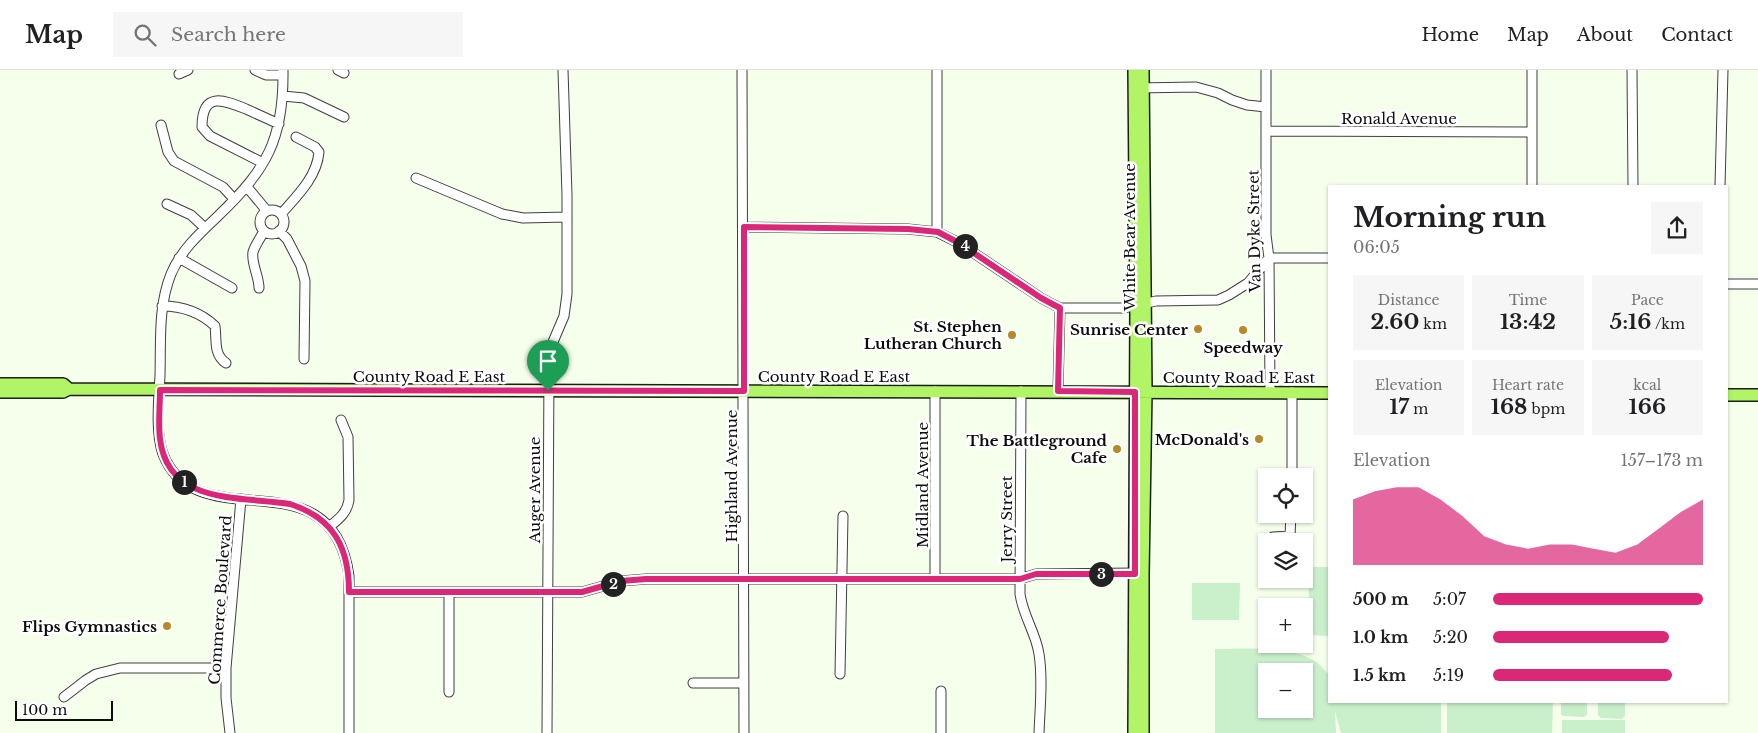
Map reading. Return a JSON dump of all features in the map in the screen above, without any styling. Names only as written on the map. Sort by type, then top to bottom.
[{"type":"main road","name":"White Bear Avenue","points":[[1134,70],[1139,88]]},
{"type":"main road","name":"White Bear Avenue","points":[[1143,70],[1139,88],[1143,733]]},
{"type":"main road","name":"County Road E East","points":[[0,384],[63,384],[69,389]]},
{"type":"main road","name":"County Road E East","points":[[0,392],[63,392],[69,389],[1328,393]]},
{"type":"main road","name":"White Bear Avenue","points":[[1134,733],[1135,574],[1141,392]]},
{"type":"main road","points":[[1728,395],[1758,396]]},
{"type":"street","points":[[256,70],[266,75],[283,72],[283,96],[279,124],[263,163],[247,187],[187,247],[166,286],[162,306],[160,441],[167,462],[174,472],[189,486],[198,491],[213,495],[279,502],[300,507],[318,517],[329,527],[341,545],[349,576],[348,733]]},
{"type":"street","name":"Auger Avenue","points":[[547,733],[548,391],[550,350],[564,316],[567,294],[563,70]]},
{"type":"street","name":"Highland Avenue","points":[[742,70],[744,227],[744,733]]},
{"type":"street","points":[[937,70],[938,232]]},
{"type":"street","name":"Van Dyke Street","points":[[1266,70],[1266,235],[1269,258],[1270,392]]},
{"type":"street","points":[[1532,70],[1532,185]]},
{"type":"street","points":[[1632,70],[1633,185]]},
{"type":"street","points":[[1720,185],[1723,70]]},
{"type":"street","points":[[1139,88],[1196,87],[1213,91],[1247,106],[1266,107]]},
{"type":"street","points":[[283,96],[304,98],[344,117]]},
{"type":"street","points":[[263,163],[210,136],[202,127],[202,116],[207,106],[216,100],[226,100],[279,124]]},
{"type":"street","points":[[161,125],[168,152],[174,161],[223,187],[234,199]]},
{"type":"street","name":"Ronald Avenue","points":[[1266,131],[1532,132]]},
{"type":"street","points":[[281,214],[308,183],[319,158],[319,152],[315,147],[296,138]]},
{"type":"street","points":[[416,178],[502,214],[514,217],[567,217]]},
{"type":"street","points":[[247,187],[267,210],[274,210],[281,214],[284,223],[279,231],[272,233],[264,231],[260,224],[260,219],[267,210]]},
{"type":"street","points":[[167,204],[191,215],[205,228]]},
{"type":"street","points":[[744,227],[908,229],[938,232],[959,243],[1041,298],[1060,308],[1140,305],[1156,301],[1218,300],[1248,282],[1269,258],[1328,258]]},
{"type":"street","points":[[260,288],[253,254],[264,231]]},
{"type":"street","points":[[279,231],[287,239],[301,266],[305,281],[304,359]]},
{"type":"street","points":[[180,258],[232,288]]},
{"type":"street","points":[[1728,284],[1758,284]]},
{"type":"street","points":[[162,306],[188,309],[209,320],[215,326],[216,351],[220,359],[226,363]]},
{"type":"street","points":[[1058,391],[1060,308]]},
{"type":"street","name":"Midland Avenue","points":[[935,391],[935,579]]},
{"type":"street","name":"Jerry Street","points":[[1021,391],[1020,579],[1022,606],[1035,638],[1039,654],[1039,733]]},
{"type":"street","points":[[1292,392],[1292,468]]},
{"type":"street","points":[[329,527],[342,517],[348,508],[349,500],[348,437],[342,420]]},
{"type":"street","name":"Commerce Boulevard","points":[[230,733],[226,698],[226,668],[242,499]]},
{"type":"street","points":[[840,674],[843,516]]},
{"type":"street","points":[[349,592],[582,592],[634,579],[1020,579],[1036,574],[1135,574]]},
{"type":"street","points":[[448,692],[449,593]]},
{"type":"street","points":[[64,697],[86,680],[108,670],[120,668],[226,668]]},
{"type":"street","points":[[692,683],[744,683]]},
{"type":"street","points":[[941,691],[941,733]]},
{"type":"green space","points":[[1313,567],[1328,567],[1328,636],[1313,635],[1313,598],[1309,598],[1309,588],[1313,588]]},
{"type":"green space","points":[[1192,583],[1240,583],[1239,620],[1192,620]]},
{"type":"green space","points":[[1215,649],[1258,649],[1258,653],[1295,653],[1317,662],[1328,673],[1328,703],[1441,703],[1441,733],[1341,733],[1335,711],[1336,733],[1215,733]]},
{"type":"green space","points":[[1447,703],[1553,703],[1552,733],[1447,733]]},
{"type":"green space","points":[[1561,703],[1587,703],[1587,715],[1584,717],[1563,716],[1561,714]]},
{"type":"green space","points":[[1598,703],[1625,703],[1625,716],[1622,719],[1601,718],[1598,715]]},
{"type":"green space","points":[[1562,720],[1625,720],[1625,733],[1562,733]]},
{"type":"place","name":"Sunrise Center","points":[[1198,329]]},
{"type":"place","name":"Speedway","points":[[1243,330]]},
{"type":"place","name":"St. Stephen Lutheran Church","points":[[1012,335]]},
{"type":"place","name":"McDonald's","points":[[1259,439]]},
{"type":"place","name":"The Battleground Cafe","points":[[1117,449]]},
{"type":"place","name":"Flips Gymnastics","points":[[167,626]]},
{"type":"route","points":[[744,227],[908,229],[938,232],[948,236],[1041,298],[1060,308],[1058,391],[1135,392],[1135,574],[1036,574],[1020,579],[634,579],[582,592],[349,592],[348,563],[345,555],[333,531],[320,519],[300,507],[290,504],[218,496],[198,491],[181,480],[174,472],[167,462],[160,441],[160,390],[548,391],[744,391],[744,227]]}]
